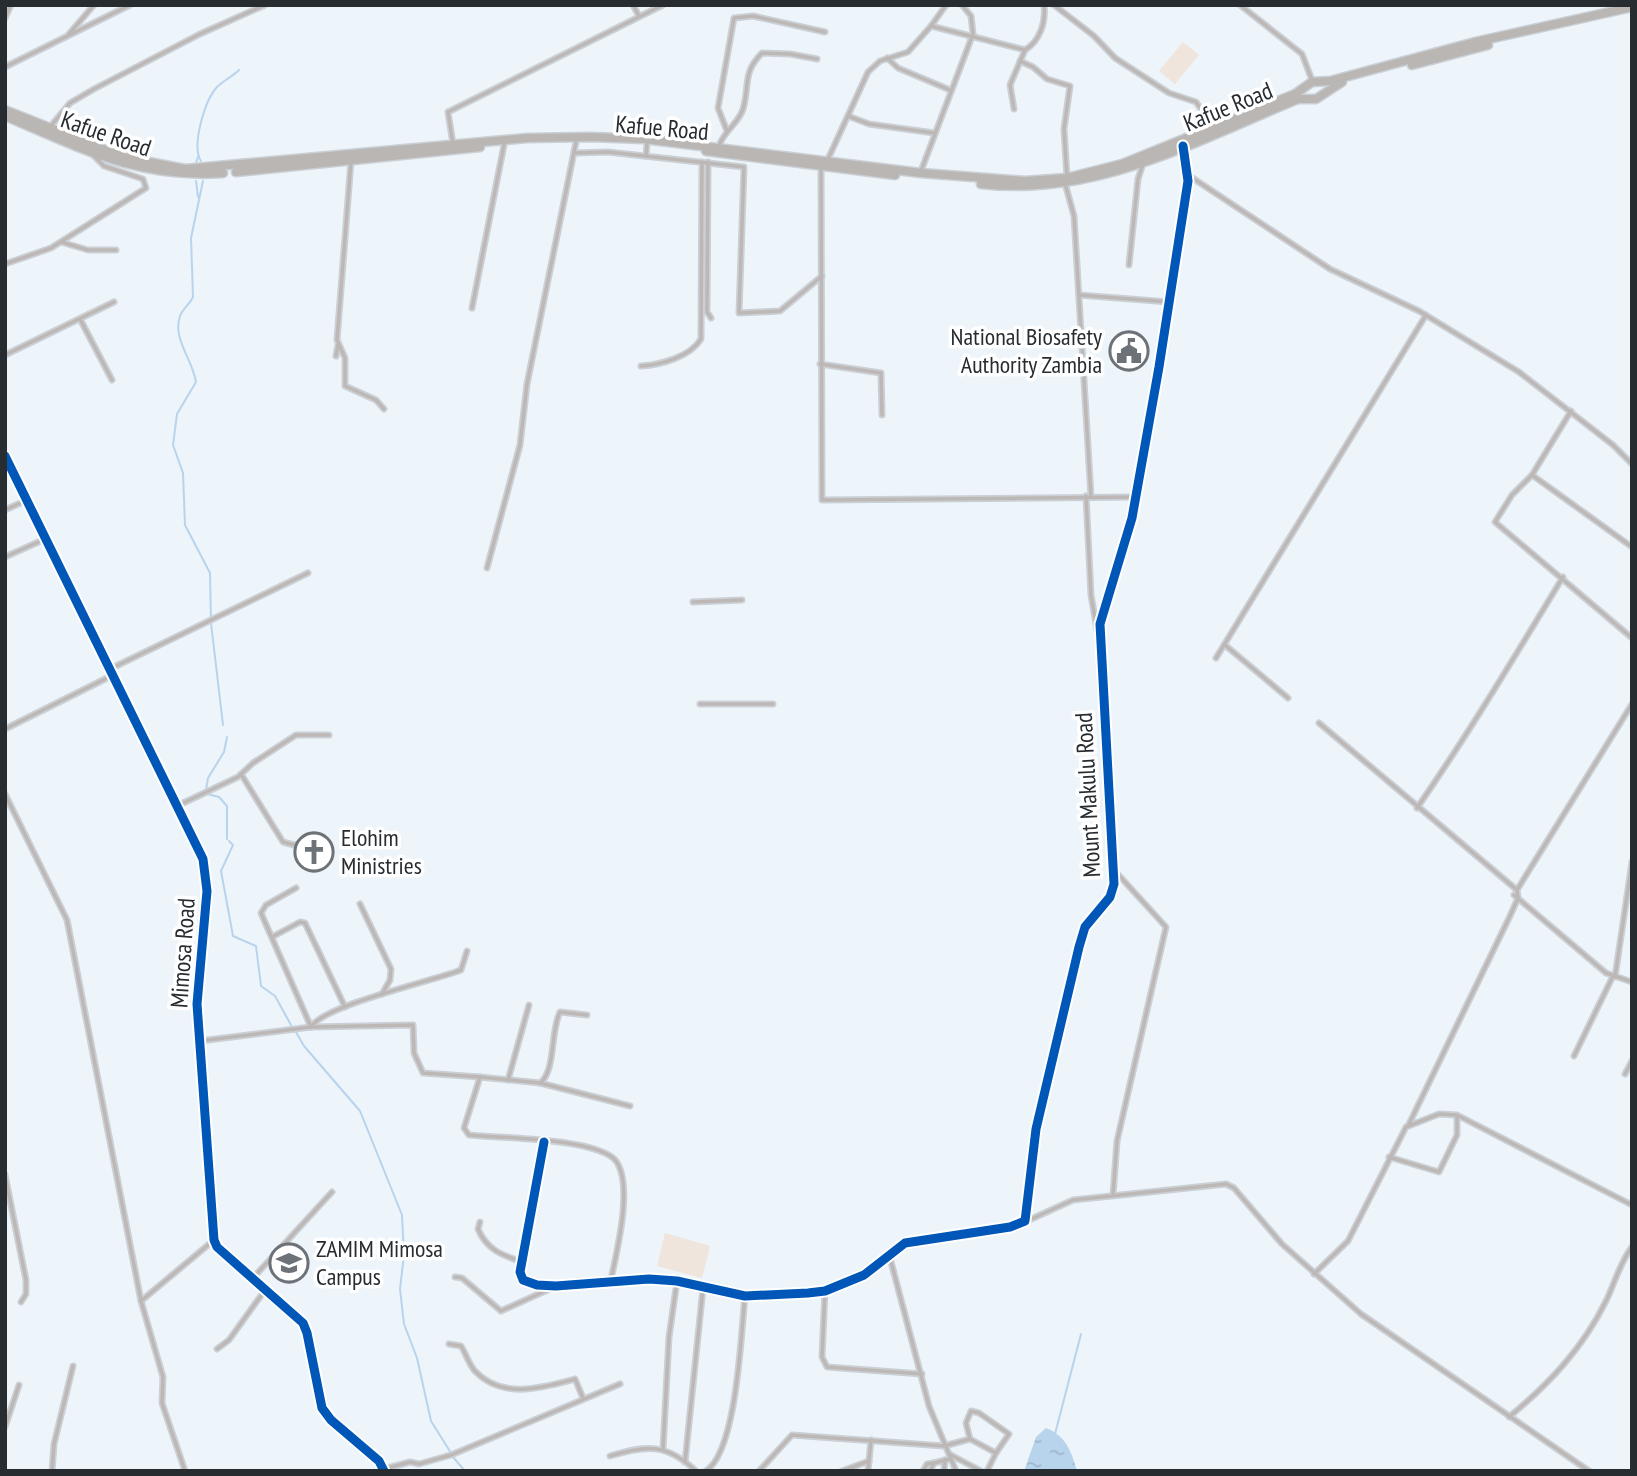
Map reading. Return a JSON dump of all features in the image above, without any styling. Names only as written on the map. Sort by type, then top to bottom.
[{"type":"highway","name":"Kafue Road","points":[[5,110],[123,157],[185,169],[453,144],[590,137],[718,147],[995,186],[1066,180],[1143,163],[1298,99],[1321,96],[1342,82],[1613,15],[1624,9]]},
{"type":"highway","name":"Kafue Road","points":[[5,116],[91,152],[142,169],[185,175],[504,145],[576,142],[647,144],[1009,181],[1066,180],[1122,164],[1295,94],[1312,83],[1624,9]]},
{"type":"highway","points":[[1310,98],[1306,92],[1312,83],[1323,90],[1321,96]]},
{"type":"street","points":[[5,18],[11,5]]},
{"type":"street","points":[[68,36],[94,5]]},
{"type":"street","points":[[5,68],[130,5]]},
{"type":"street","points":[[49,128],[70,103],[200,34],[265,5]]},
{"type":"street","points":[[634,5],[639,16]]},
{"type":"street","points":[[453,144],[448,112],[663,5]]},
{"type":"street","points":[[946,5],[908,52],[887,58],[868,72],[825,164],[820,364],[823,500],[1136,497]]},
{"type":"street","points":[[921,173],[973,34],[971,16],[962,5]]},
{"type":"street","points":[[1014,108],[1009,88],[1025,50],[1038,37],[1045,16],[1044,5]]},
{"type":"street","points":[[1054,5],[1094,36],[1112,56],[1169,93],[1202,107],[1213,127]]},
{"type":"street","points":[[1240,5],[1302,54],[1312,83]]},
{"type":"street","points":[[727,131],[718,108],[734,18],[753,16],[825,32]]},
{"type":"street","points":[[931,26],[973,34],[1025,50]]},
{"type":"street","points":[[718,147],[742,112],[749,67],[762,53],[790,54],[817,60]]},
{"type":"street","points":[[887,58],[898,68],[950,91]]},
{"type":"street","points":[[1020,61],[1033,67],[1047,79],[1070,86],[1064,130],[1066,180],[1074,216],[1091,595],[1099,642]]},
{"type":"street","points":[[848,116],[869,124],[934,133]]},
{"type":"street","points":[[486,568],[520,445],[527,384],[576,142]]},
{"type":"street","points":[[646,156],[647,144]]},
{"type":"street","points":[[472,308],[504,145]]},
{"type":"street","name":"Mount Makulu Road","points":[[1025,1222],[1036,1129],[1079,947],[1088,922],[1110,897],[1114,870],[1099,642],[1102,615],[1121,558],[1136,497],[1188,175],[1183,146]]},
{"type":"street","points":[[641,366],[661,364],[688,351],[701,339],[706,151]]},
{"type":"street","points":[[5,264],[51,248],[147,186],[143,179],[104,166],[91,152]]},
{"type":"street","points":[[574,153],[608,152],[744,167],[739,313],[780,311],[822,275]]},
{"type":"street","points":[[336,356],[346,195],[351,161]]},
{"type":"street","points":[[705,162],[707,312],[711,318]]},
{"type":"street","points":[[1129,265],[1138,181],[1143,163]]},
{"type":"street","points":[[1188,175],[1330,269],[1426,316],[1519,372],[1571,411],[1632,464]]},
{"type":"street","points":[[61,242],[88,250],[116,250]]},
{"type":"street","points":[[1079,295],[1169,302]]},
{"type":"street","points":[[5,355],[114,302]]},
{"type":"street","points":[[1216,658],[1426,316]]},
{"type":"street","points":[[80,319],[113,380]]},
{"type":"street","points":[[338,344],[345,360],[345,386],[376,400],[384,409]]},
{"type":"street","points":[[820,364],[881,373],[883,415]]},
{"type":"street","points":[[1571,411],[1531,474],[1512,495],[1495,522],[1632,638]]},
{"type":"street","name":"Mimosa Road","points":[[5,456],[203,859],[207,878],[197,991],[198,1041],[214,1240]]},
{"type":"street","points":[[1531,474],[1632,547]]},
{"type":"street","points":[[5,510],[27,500]]},
{"type":"street","points":[[5,557],[46,538]]},
{"type":"street","points":[[5,729],[309,573]]},
{"type":"street","points":[[1417,808],[1465,738],[1487,697],[1508,671],[1563,578]]},
{"type":"street","points":[[693,602],[742,600]]},
{"type":"street","points":[[1225,645],[1288,698]]},
{"type":"street","points":[[700,704],[773,704]]},
{"type":"street","points":[[1314,1274],[1348,1241],[1389,1157],[1409,1124],[1516,895],[1632,704]]},
{"type":"street","points":[[1319,723],[1614,977],[1632,982]]},
{"type":"street","points":[[177,806],[242,774],[253,763],[296,735],[329,735]]},
{"type":"street","points":[[242,774],[283,842],[294,845],[310,841]]},
{"type":"street","points":[[5,794],[67,920],[141,1301],[163,1377],[162,1403],[184,1471]]},
{"type":"street","points":[[1574,1056],[1614,977],[1632,862]]},
{"type":"street","points":[[1113,1195],[1116,1146],[1166,931],[1163,921],[1114,870]]},
{"type":"street","points":[[296,888],[264,909],[261,914],[311,1027]]},
{"type":"street","points":[[360,904],[371,933],[391,968],[390,980],[381,995]]},
{"type":"street","points":[[272,937],[300,922],[305,923],[345,1007]]},
{"type":"street","points":[[311,1027],[318,1018],[345,1007],[461,970],[467,951]]},
{"type":"street","points":[[508,1080],[529,1004]]},
{"type":"street","points":[[540,1083],[550,1069],[551,1043],[560,1012],[587,1015]]},
{"type":"street","points":[[198,1041],[311,1027],[413,1025],[414,1053],[426,1075],[540,1083],[630,1105]]},
{"type":"street","points":[[1625,1074],[1632,1061]]},
{"type":"street","points":[[480,1077],[465,1132],[595,1148],[612,1157],[620,1168],[623,1189],[621,1229],[610,1284]]},
{"type":"street","points":[[1409,1124],[1439,1114],[1457,1115],[1632,1205]]},
{"type":"street","points":[[1389,1157],[1439,1172],[1457,1135],[1457,1115]]},
{"type":"street","points":[[544,1142],[522,1262],[522,1278],[526,1283],[556,1286],[649,1279],[677,1281],[745,1296],[825,1291],[864,1275],[905,1243],[1010,1227],[1073,1200],[1226,1184],[1234,1188],[1282,1244],[1361,1314],[1589,1471]]},
{"type":"street","points":[[5,1175],[26,1280],[26,1294],[20,1302]]},
{"type":"street","points":[[252,1279],[332,1192]]},
{"type":"street","points":[[480,1222],[478,1229],[487,1245],[495,1252],[522,1262]]},
{"type":"street","points":[[141,1301],[214,1240],[217,1247],[303,1323],[320,1402],[326,1414],[384,1470],[410,1462],[419,1464],[451,1455],[620,1384]]},
{"type":"street","points":[[1509,1417],[1557,1374],[1576,1351],[1605,1302],[1619,1268],[1632,1247]]},
{"type":"street","points":[[889,1254],[948,1460],[956,1471]]},
{"type":"street","points":[[455,1277],[462,1278],[501,1311],[556,1286]]},
{"type":"street","points":[[663,1449],[669,1337],[677,1281]]},
{"type":"street","points":[[685,1462],[703,1288]]},
{"type":"street","points":[[217,1349],[229,1340],[265,1290]]},
{"type":"street","points":[[825,1291],[822,1357],[827,1367],[922,1374]]},
{"type":"street","points":[[707,1471],[721,1453],[730,1419],[745,1296]]},
{"type":"street","points":[[449,1344],[461,1346],[468,1362],[480,1375],[516,1392],[576,1379],[583,1399]]},
{"type":"street","points":[[51,1471],[54,1444],[73,1366]]},
{"type":"street","points":[[5,1427],[19,1385]]},
{"type":"street","points":[[5,1402],[13,1404]]},
{"type":"street","points":[[970,1439],[967,1418],[973,1411],[1008,1433],[987,1471]]},
{"type":"street","points":[[759,1471],[792,1434],[944,1446],[970,1439],[996,1453]]},
{"type":"street","points":[[868,1471],[871,1440]]},
{"type":"street","points":[[610,1457],[639,1447],[663,1449],[696,1471]]},
{"type":"street","points":[[947,1453],[981,1471]]},
{"type":"street","points":[[923,1471],[927,1464],[948,1460]]},
{"type":"street","points":[[944,1471],[948,1460]]},
{"type":"street","points":[[842,1471],[869,1461]]},
{"type":"street","points":[[930,1471],[933,1464]]},
{"type":"shaded area","points":[[1183,42],[1199,55],[1175,84],[1159,71]]},
{"type":"shaded area","points":[[665,1233],[710,1246],[702,1278],[657,1266]]},
{"type":"water","points":[[1046,1428],[1058,1435],[1067,1445],[1077,1471],[1024,1471],[1036,1437]]},
{"type":"waterway","points":[[201,161],[198,154],[199,134],[208,102],[217,87],[239,70]]},
{"type":"waterway","points":[[196,163],[198,157]]},
{"type":"waterway","points":[[196,181],[198,197]]},
{"type":"waterway","points":[[203,181],[191,238],[193,297],[181,313],[178,325],[196,382],[177,414],[173,445],[183,473],[185,525],[210,573],[211,623],[223,725]]},
{"type":"waterway","points":[[206,790],[208,778],[224,752],[227,737]]},
{"type":"waterway","points":[[207,794],[219,797],[227,806],[227,839]]},
{"type":"waterway","points":[[229,841],[233,845],[221,871],[233,936],[256,946],[261,986],[275,996],[291,1025]]},
{"type":"waterway","points":[[296,1032],[304,1046],[360,1111],[402,1215],[404,1255],[400,1289],[404,1324],[417,1358],[431,1421],[451,1453]]},
{"type":"waterway","points":[[1055,1434],[1081,1334]]},
{"type":"waterway","points":[[453,1457],[465,1471]]},
{"type":"cycle path","points":[[544,1142],[520,1272],[523,1280],[537,1285],[649,1279],[677,1281],[745,1296],[825,1291],[864,1275],[905,1243],[1010,1227],[1025,1221],[1036,1129],[1079,947],[1085,927],[1110,897],[1114,884],[1100,624],[1132,518],[1159,367],[1188,181],[1183,146]]},
{"type":"cycle path","points":[[5,456],[203,859],[207,891],[197,1004],[214,1240],[217,1247],[303,1323],[322,1408],[331,1420],[379,1461],[384,1471]]},
{"type":"place","name":"National Biosafety Authority Zambia","points":[[1129,351]]},
{"type":"place","name":"Elohim Ministries","points":[[314,852]]},
{"type":"place","name":"ZAMIM Mimosa Campus","points":[[289,1263]]}]
